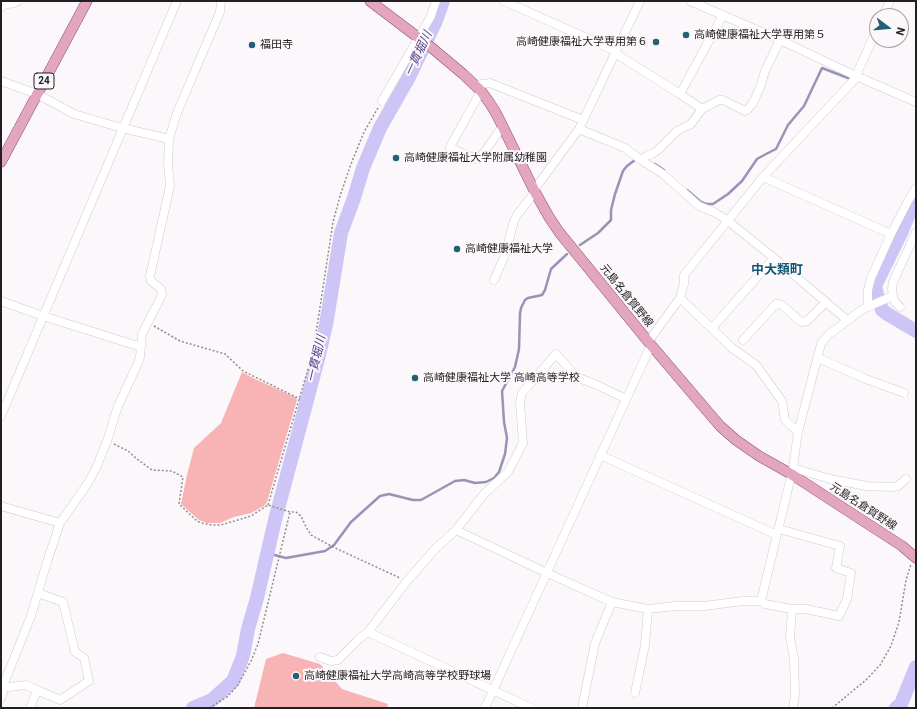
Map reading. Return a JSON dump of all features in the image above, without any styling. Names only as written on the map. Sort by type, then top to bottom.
[{"type":"main road","name":"24","points":[[1,162],[87,1]]},
{"type":"main road","name":"元島名倉賀野線","points":[[370,1],[419,37],[478,88],[489,102],[503,126],[534,191],[559,232],[649,344],[720,426],[736,440],[759,456],[792,471],[902,546],[913,561]]},
{"type":"street","points":[[1,6],[18,1]]},
{"type":"street","points":[[1,416],[177,1]]},
{"type":"street","points":[[1,698],[3,693],[2,686],[31,616],[60,523],[88,483],[97,466],[118,406],[138,363],[142,334],[162,295],[161,290],[151,281],[150,276],[170,186],[168,163],[169,139],[177,113],[220,12],[221,1]]},
{"type":"street","points":[[382,101],[419,37],[436,1]]},
{"type":"street","points":[[504,1],[615,52],[702,109]]},
{"type":"street","points":[[494,280],[506,255],[514,221],[517,215],[579,129],[640,1]]},
{"type":"street","points":[[690,1],[916,102]]},
{"type":"street","points":[[680,94],[723,15]]},
{"type":"street","points":[[641,160],[658,150],[677,131],[691,124],[702,109],[719,100],[723,100],[745,111],[748,109],[753,103],[765,71],[780,40]]},
{"type":"street","points":[[485,708],[626,399],[649,344],[680,298],[684,284],[684,275],[763,177],[854,80],[869,47]]},
{"type":"street","points":[[1,81],[37,94],[74,114],[122,128],[169,139]]},
{"type":"street","points":[[503,126],[480,158],[476,159],[450,148],[478,88],[490,83],[583,120]]},
{"type":"street","points":[[579,129],[625,148],[663,174],[699,206],[714,212],[728,221],[847,320]]},
{"type":"street","points":[[763,177],[891,234]]},
{"type":"street","points":[[871,305],[868,290],[871,278],[891,234],[916,188]]},
{"type":"street","points":[[890,298],[893,282],[913,244],[916,232]]},
{"type":"street","points":[[712,328],[774,258]]},
{"type":"street","points":[[680,298],[732,348],[756,365],[782,401],[785,420],[798,432]]},
{"type":"street","points":[[761,601],[792,471],[798,432],[821,344],[828,335],[863,309],[890,298]]},
{"type":"street","points":[[890,298],[900,307]]},
{"type":"street","points":[[1,301],[141,347]]},
{"type":"street","points":[[743,340],[776,304],[782,305],[801,322],[807,321],[826,302]]},
{"type":"street","points":[[320,657],[331,661],[338,660],[368,632],[407,581],[436,548],[456,530],[484,494],[508,472],[523,443],[520,402],[522,393],[556,354],[578,378],[597,385],[626,399]]},
{"type":"street","points":[[818,358],[866,379],[904,393]]},
{"type":"street","points":[[456,530],[612,602],[648,609],[676,606],[704,606],[743,601],[761,601],[765,604],[792,609],[806,609],[839,616],[846,599],[851,573],[836,568],[840,546],[778,532],[600,455]]},
{"type":"street","points":[[792,471],[867,486],[898,486],[906,479]]},
{"type":"street","points":[[1,506],[60,523]]},
{"type":"street","points":[[2,686],[26,685],[60,700],[89,681],[84,658],[75,652],[63,602],[38,593]]},
{"type":"street","points":[[582,708],[595,643],[612,602]]},
{"type":"street","points":[[635,693],[645,645],[648,609]]},
{"type":"street","points":[[792,609],[790,638],[794,658],[795,695],[793,708]]},
{"type":"street","points":[[368,632],[531,708]]},
{"type":"street","points":[[30,708],[38,690]]},
{"type":"path","points":[[107,441],[128,451],[152,470],[172,471],[183,477],[179,504],[201,523],[221,525],[251,516],[269,506],[308,369],[316,334],[334,222],[340,196],[362,138],[382,101]]},
{"type":"path","points":[[148,323],[180,340],[225,354],[243,370],[300,398]]},
{"type":"path","points":[[269,506],[290,512],[296,512],[301,516],[311,535],[333,547],[407,581]]},
{"type":"path","points":[[209,708],[227,697],[238,685],[252,661],[258,644],[290,512]]},
{"type":"path","points":[[832,708],[866,680],[880,665],[891,646],[899,622],[906,580],[913,561]]},
{"type":"shaded area","points":[[242,372],[295,397],[297,400],[267,502],[264,506],[251,513],[234,517],[220,523],[207,523],[199,520],[181,504],[187,475],[194,448],[221,423]]},
{"type":"shaded area","name":"高崎健康福祉大学高崎高等学校野球場","points":[[283,653],[320,664],[342,689],[388,704],[387,708],[254,708],[266,659]]},
{"type":"waterway","name":"一貫堀川","points":[[193,708],[212,700],[233,681],[243,656],[248,629],[257,598],[275,520],[326,325],[341,233],[363,168],[380,128],[409,77],[435,23],[443,1]]},
{"type":"waterway","points":[[687,190],[701,202],[706,204],[713,204],[728,194],[742,181],[757,159],[776,149],[788,125],[804,106],[822,68],[848,78]]},
{"type":"waterway","points":[[580,245],[598,233],[611,220],[611,210],[623,171],[635,160]]},
{"type":"waterway","points":[[655,164],[664,170]]},
{"type":"waterway","points":[[916,202],[911,209],[875,286],[882,310],[916,331]]},
{"type":"waterway","points":[[267,553],[286,558],[325,551],[334,545],[351,522],[380,496],[389,494],[413,500],[421,500],[455,481],[464,480],[475,483],[486,482],[494,478],[499,472],[505,454],[507,438],[504,422],[502,391],[515,367],[519,349],[521,308],[525,300],[528,298],[542,295],[551,269],[567,254]]},
{"type":"waterway","points":[[896,708],[901,704],[916,667]]},
{"type":"place","name":"高崎健康福祉大学専用第５","points":[[686,35]]},
{"type":"place","name":"高崎健康福祉大学専用第６","points":[[656,42]]},
{"type":"place","name":"福田寺","points":[[252,45]]},
{"type":"place","name":"高崎健康福祉大学附属幼稚園","points":[[396,158]]},
{"type":"place","name":"高崎健康福祉大学","points":[[457,249]]},
{"type":"place","name":"高崎健康福祉大学 高崎高等学校","points":[[415,378]]},
{"type":"place","name":"高崎健康福祉大学高崎高等学校野球場","points":[[296,676]]},
{"type":"district","name":"中大類町","points":[[777,271]]}]
